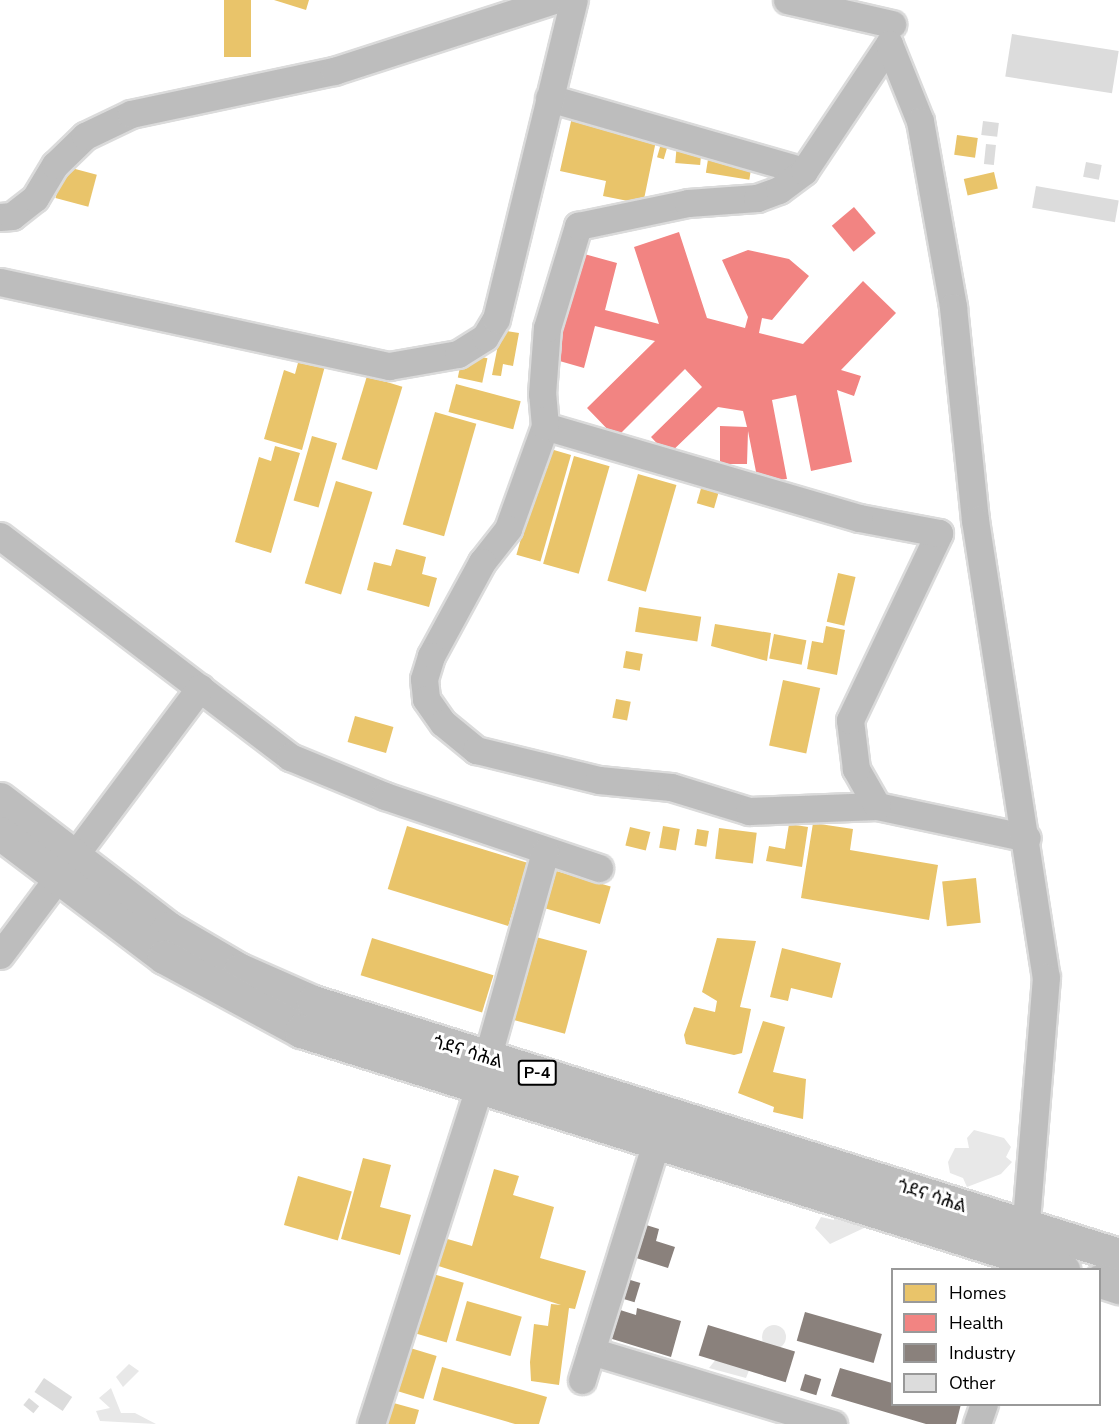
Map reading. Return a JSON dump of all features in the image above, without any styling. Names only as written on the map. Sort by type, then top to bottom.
[{"type":"highway","name":"ጎደና ሳሕል","points":[[0,799],[68,870],[164,957],[261,1011],[322,1038],[483,1072],[1024,1251],[1061,1268]]},
{"type":"highway","name":"ጎደና ሳሕል","points":[[0,833],[68,870]]},
{"type":"highway","name":"ጎደና ሳሕል","points":[[483,1072],[656,1142],[1024,1251],[1119,1255]]},
{"type":"highway","points":[[1101,1281],[1119,1287]]},
{"type":"street","points":[[0,217],[12,216],[36,198],[55,165],[85,136],[131,114],[334,71],[554,0]]},
{"type":"street","points":[[0,282],[389,366],[458,354],[485,337],[496,320],[574,0]]},
{"type":"street","points":[[787,0],[893,23]]},
{"type":"street","points":[[893,23],[804,171],[757,198],[688,203],[578,226],[547,328],[545,426],[508,529],[482,562],[431,656],[424,679],[426,699],[442,723],[476,750],[599,780],[671,787],[749,811],[877,806],[1027,838]]},
{"type":"street","points":[[893,23],[926,156],[953,307],[975,520],[1027,838],[1046,977],[1024,1251]]},
{"type":"street","points":[[549,98],[804,171]]},
{"type":"street","points":[[545,426],[859,518],[939,533],[975,520]]},
{"type":"street","points":[[877,806],[856,769],[850,720],[859,692],[939,533]]},
{"type":"street","points":[[0,536],[290,757],[545,852],[599,868]]},
{"type":"street","points":[[0,955],[68,870],[200,688]]},
{"type":"street","points":[[371,1424],[483,1072],[545,852]]},
{"type":"street","points":[[582,1380],[656,1142]]},
{"type":"street","points":[[591,1351],[833,1424]]},
{"type":"street","points":[[977,1424],[983,1406]]},
{"type":"shaded area","points":[[974,1130],[1004,1138],[1011,1147],[1006,1157],[1012,1162],[1001,1174],[967,1187],[963,1178],[950,1173],[948,1162],[955,1148],[969,1148],[967,1138]]},
{"type":"shaded area","points":[[833,1212],[865,1224],[864,1228],[830,1244],[815,1228],[821,1217],[834,1220]]},
{"type":"shaded area","points":[[769,1325],[779,1325],[786,1332],[786,1342],[779,1349],[769,1349],[762,1342],[762,1332]]},
{"type":"shaded area","points":[[717,1358],[750,1368],[746,1378],[709,1368]]},
{"type":"shaded area","points":[[129,1364],[139,1371],[123,1387],[116,1377]]},
{"type":"shaded area","points":[[111,1388],[121,1413],[135,1413],[156,1424],[100,1421],[96,1411],[110,1408],[99,1398]]},
{"type":"building: Homes","points":[[224,0],[251,0],[251,57],[224,57]]},
{"type":"building: Homes","points":[[274,0],[309,0],[306,10]]},
{"type":"building: Homes","points":[[572,117],[657,136],[643,204],[603,196],[606,181],[560,171]]},
{"type":"building: Homes","points":[[957,135],[978,138],[975,158],[954,155]]},
{"type":"building: Homes","points":[[662,140],[669,142],[664,159],[657,157]]},
{"type":"building: Homes","points":[[677,143],[702,145],[700,165],[675,163]]},
{"type":"building: Homes","points":[[709,153],[752,160],[749,180],[706,173]]},
{"type":"building: Homes","points":[[64,166],[97,175],[88,207],[55,198]]},
{"type":"building: Homes","points":[[994,172],[998,189],[968,196],[964,179]]},
{"type":"building: Homes","points":[[501,330],[519,333],[513,366],[503,364],[501,376],[492,375]]},
{"type":"building: Homes","points":[[463,353],[487,358],[482,383],[458,377]]},
{"type":"building: Homes","points":[[299,359],[325,366],[302,450],[264,439],[284,370],[295,374]]},
{"type":"building: Homes","points":[[367,376],[402,387],[377,470],[342,459]]},
{"type":"building: Homes","points":[[456,384],[521,401],[513,429],[448,412]]},
{"type":"building: Homes","points":[[435,412],[476,424],[444,536],[403,524]]},
{"type":"building: Homes","points":[[312,436],[337,443],[319,508],[294,500]]},
{"type":"building: Homes","points":[[275,446],[300,453],[271,553],[235,542],[259,457],[271,461]]},
{"type":"building: Homes","points":[[547,448],[571,455],[540,562],[516,555]]},
{"type":"building: Homes","points":[[574,456],[610,466],[579,574],[543,564]]},
{"type":"building: Homes","points":[[638,474],[676,485],[646,592],[607,581]]},
{"type":"building: Homes","points":[[336,481],[372,492],[341,594],[305,583]]},
{"type":"building: Homes","points":[[702,485],[719,490],[714,508],[697,503]]},
{"type":"building: Homes","points":[[396,549],[426,557],[422,574],[437,578],[429,607],[367,590],[374,562],[391,566]]},
{"type":"building: Homes","points":[[838,573],[856,577],[844,626],[827,622]]},
{"type":"building: Homes","points":[[639,607],[701,617],[697,642],[635,632]]},
{"type":"building: Homes","points":[[715,624],[771,633],[767,661],[711,646]]},
{"type":"building: Homes","points":[[826,626],[845,630],[837,675],[807,669],[812,641],[823,643]]},
{"type":"building: Homes","points":[[774,634],[806,640],[802,665],[769,659]]},
{"type":"building: Homes","points":[[626,651],[643,654],[640,671],[623,668]]},
{"type":"building: Homes","points":[[783,680],[820,688],[806,753],[769,746]]},
{"type":"building: Homes","points":[[616,699],[631,702],[627,721],[612,718]]},
{"type":"building: Homes","points":[[355,716],[393,727],[386,753],[348,742]]},
{"type":"building: Homes","points":[[813,823],[853,829],[850,850],[938,865],[929,920],[801,898]]},
{"type":"building: Homes","points":[[789,824],[808,827],[802,867],[766,861],[769,846],[785,849]]},
{"type":"building: Homes","points":[[407,826],[527,863],[508,926],[388,889]]},
{"type":"building: Homes","points":[[663,826],[680,829],[676,851],[659,848]]},
{"type":"building: Homes","points":[[630,827],[650,832],[646,851],[625,845]]},
{"type":"building: Homes","points":[[719,828],[757,833],[753,863],[715,859]]},
{"type":"building: Homes","points":[[697,829],[709,831],[706,847],[694,845]]},
{"type":"building: Homes","points":[[553,870],[611,887],[600,924],[542,907]]},
{"type":"building: Homes","points":[[976,878],[981,923],[947,926],[942,882]]},
{"type":"building: Homes","points":[[536,937],[587,951],[565,1034],[514,1020]]},
{"type":"building: Homes","points":[[372,938],[493,975],[482,1012],[361,975]]},
{"type":"building: Homes","points":[[717,938],[756,941],[740,1007],[751,1009],[742,1053],[734,1055],[686,1044],[684,1035],[694,1007],[715,1012],[717,1001],[702,992]]},
{"type":"building: Homes","points":[[782,948],[841,963],[832,998],[791,988],[788,1001],[770,997]]},
{"type":"building: Homes","points":[[763,1021],[785,1027],[773,1072],[806,1079],[803,1119],[773,1112],[774,1107],[738,1093]]},
{"type":"building: Homes","points":[[363,1158],[391,1165],[380,1207],[411,1215],[400,1255],[341,1239]]},
{"type":"building: Homes","points":[[494,1169],[519,1176],[513,1195],[554,1207],[540,1258],[586,1271],[575,1309],[569,1308],[559,1385],[531,1381],[530,1362],[534,1324],[548,1326],[551,1304],[561,1305],[429,1263],[437,1236],[472,1246]]},
{"type":"building: Homes","points":[[298,1176],[352,1191],[338,1240],[284,1225]]},
{"type":"building: Homes","points":[[433,1274],[464,1283],[447,1342],[416,1334]]},
{"type":"building: Homes","points":[[467,1301],[522,1317],[510,1356],[456,1340]]},
{"type":"building: Homes","points":[[407,1347],[437,1356],[423,1399],[394,1390]]},
{"type":"building: Homes","points":[[442,1367],[547,1397],[539,1424],[515,1424],[433,1400]]},
{"type":"building: Homes","points":[[390,1402],[419,1410],[415,1424],[383,1424]]},
{"type":"building: Health","points":[[854,207],[876,233],[854,252],[832,226]]},
{"type":"building: Health","points":[[679,232],[707,318],[745,328],[748,317],[722,260],[748,250],[789,259],[809,276],[772,320],[762,318],[759,333],[803,344],[863,281],[896,313],[841,370],[861,376],[854,396],[837,390],[852,462],[811,471],[796,395],[772,400],[787,479],[758,482],[748,431],[747,464],[720,464],[720,426],[747,427],[743,411],[718,407],[668,455],[651,437],[702,387],[685,369],[616,438],[587,408],[655,341],[595,326],[584,368],[549,358],[577,252],[617,263],[605,310],[659,324],[634,247]]},
{"type":"building: Industry","points":[[643,1224],[659,1229],[656,1241],[675,1247],[668,1268],[633,1257]]},
{"type":"building: Industry","points":[[627,1279],[640,1283],[635,1302],[621,1298]]},
{"type":"building: Industry","points":[[637,1308],[681,1321],[671,1357],[609,1338],[617,1309],[636,1315]]},
{"type":"building: Industry","points":[[805,1312],[882,1334],[874,1363],[797,1341]]},
{"type":"building: Industry","points":[[708,1325],[795,1352],[786,1382],[699,1356]]},
{"type":"building: Industry","points":[[840,1368],[891,1383],[891,1406],[960,1406],[956,1424],[926,1424],[831,1396]]},
{"type":"building: Industry","points":[[805,1374],[821,1379],[816,1395],[800,1390]]},
{"type":"building: Other","points":[[1012,34],[1119,51],[1112,93],[1005,76]]},
{"type":"building: Other","points":[[983,121],[999,123],[997,137],[981,135]]},
{"type":"building: Other","points":[[986,144],[996,145],[994,165],[984,164]]},
{"type":"building: Other","points":[[1086,162],[1102,165],[1099,180],[1083,177]]},
{"type":"building: Other","points":[[1036,186],[1119,201],[1115,222],[1032,208]]},
{"type":"building: Other","points":[[44,1378],[72,1397],[63,1411],[34,1392]]},
{"type":"building: Other","points":[[29,1398],[39,1406],[33,1413],[23,1405]]}]
